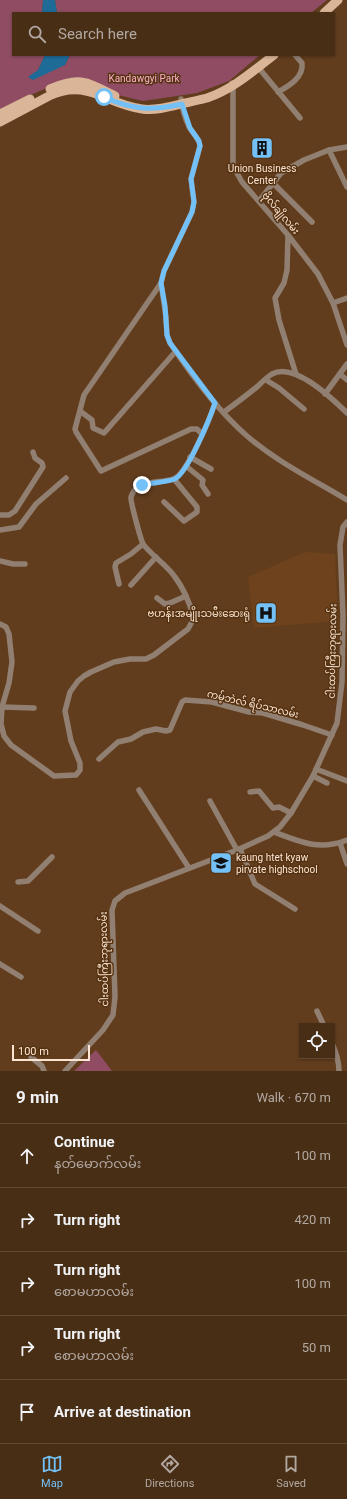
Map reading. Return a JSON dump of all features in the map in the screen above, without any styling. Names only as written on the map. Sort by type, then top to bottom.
[{"type":"main road","points":[[317,12],[330,0]]},
{"type":"main road","points":[[325,12],[338,0]]},
{"type":"main road","points":[[253,69],[263,56]]},
{"type":"main road","points":[[0,114],[66,82],[77,81],[89,84],[116,97],[140,103],[181,101],[208,97],[232,84],[272,56]]},
{"type":"main road","points":[[0,122],[57,92],[69,89],[85,90],[121,104],[143,109],[172,106],[181,101]]},
{"type":"street","points":[[278,92],[296,80],[301,74],[302,63],[297,56]]},
{"type":"street","points":[[253,69],[278,92],[300,118]]},
{"type":"street","name":"ဗိုလ်ချိုလမ်း","points":[[232,84],[233,166],[242,182],[318,274],[333,303],[347,345]]},
{"type":"street","points":[[181,101],[190,128],[199,141],[200,146],[191,179],[194,202],[192,212],[164,271],[161,283],[84,395],[75,428],[76,432],[101,471],[192,428],[197,429],[202,434]]},
{"type":"street","points":[[259,201],[281,173],[304,160],[329,150],[347,147]]},
{"type":"street","points":[[329,150],[347,187]]},
{"type":"street","points":[[273,182],[312,222]]},
{"type":"street","points":[[288,236],[287,270],[284,283],[275,298],[279,320],[296,374]]},
{"type":"street","points":[[161,283],[165,306],[167,335],[170,343],[215,403],[248,437],[271,454],[347,500]]},
{"type":"street","points":[[333,303],[347,298]]},
{"type":"street","points":[[80,411],[92,420],[93,428],[104,433],[176,351]]},
{"type":"street","points":[[325,394],[347,364]]},
{"type":"street","points":[[224,412],[266,380],[270,374],[276,372],[287,372],[296,374],[325,394],[347,413]]},
{"type":"street","points":[[340,374],[347,380]]},
{"type":"street","points":[[266,380],[279,388],[304,409]]},
{"type":"street","points":[[0,624],[6,627],[9,634],[12,662],[9,683],[2,707],[1,724],[4,736],[11,745],[54,776],[76,774],[80,770],[80,762],[71,741],[65,711],[70,692],[84,676],[114,662],[130,659],[146,659],[150,657],[188,629],[194,618],[190,603],[176,577],[143,544],[131,504],[131,497],[136,488],[142,485],[174,479],[180,475],[202,434],[215,403]]},
{"type":"street","points":[[0,515],[9,515],[15,511],[43,467],[42,463],[35,458],[32,452]]},
{"type":"street","points":[[190,457],[211,469]]},
{"type":"street","points":[[186,466],[202,480],[202,485],[208,494]]},
{"type":"street","points":[[0,530],[19,527],[36,504],[66,478]]},
{"type":"street","points":[[164,502],[184,521],[197,511],[197,507],[174,479]]},
{"type":"street","name":"ငါးထပ်ကြီးဘုရားလမ်း","points":[[65,1071],[103,1030],[114,1015],[115,997],[112,910],[115,901],[125,893],[238,849],[274,832],[291,813],[313,776],[337,723],[345,682],[340,545],[343,527],[347,522]]},
{"type":"street","points":[[119,584],[115,567],[116,563],[131,554],[143,544]]},
{"type":"street","points":[[131,585],[156,557]]},
{"type":"street","points":[[0,561],[13,564],[25,564]]},
{"type":"street","points":[[157,598],[165,604],[170,604],[186,596]]},
{"type":"street","name":"ကမ့်ဘဲလ် ရိပ်သာလမ်း","points":[[99,759],[118,742],[143,732],[156,729],[166,731],[170,730],[182,702],[185,700],[212,702],[248,712],[263,713],[303,724],[332,735]]},
{"type":"street","points":[[2,707],[34,708]]},
{"type":"street","points":[[316,769],[347,781]]},
{"type":"street","points":[[313,776],[327,783]]},
{"type":"street","points":[[139,790],[189,868]]},
{"type":"street","points":[[250,792],[259,791],[273,808],[279,807],[291,813]]},
{"type":"street","points":[[210,801],[238,849],[255,884],[295,909]]},
{"type":"street","points":[[274,832],[304,843],[324,846],[343,846]]},
{"type":"street","points":[[347,840],[343,846],[347,864]]},
{"type":"street","points":[[18,882],[28,881],[52,857]]},
{"type":"street","points":[[0,906],[38,931]]},
{"type":"street","points":[[0,964],[21,977]]},
{"type":"street","points":[[317,1011],[323,1023]]},
{"type":"street","points":[[335,1050],[339,1071]]},
{"type":"street","points":[[31,1057],[42,1066],[44,1071]]},
{"type":"shaded area","points":[[305,552],[335,554],[338,621],[254,628],[248,577]]},
{"type":"green space","name":"Kandawgyi Park","points":[[0,0],[43,0],[42,12],[12,12],[12,56],[45,56],[38,70],[29,77],[65,65],[70,56],[259,56],[229,81],[197,93],[143,101],[118,95],[94,81],[69,78],[0,110]]},
{"type":"green space","points":[[55,0],[327,0],[312,12],[57,12]]},
{"type":"green space","points":[[96,1050],[112,1071],[74,1071]]},
{"type":"water","points":[[43,0],[55,0],[57,12],[42,12]]},
{"type":"water","points":[[45,56],[70,56],[65,65],[33,80],[28,77],[38,70]]},
{"type":"place","name":"Union Business Center","points":[[262,148]]},
{"type":"place","name":"ဗဟန်းအမျိုးသမီးဆေးရုံ","points":[[266,613]]},
{"type":"place","name":"kaung htet kyaw pirvate highschool","points":[[221,863]]},
{"type":"route","points":[[104,97],[114,102],[143,109],[182,104],[190,128],[196,135],[200,146],[191,179],[194,202],[192,212],[164,271],[161,283],[165,306],[167,335],[170,343],[215,403],[210,418],[180,475],[174,479],[142,485]]}]
